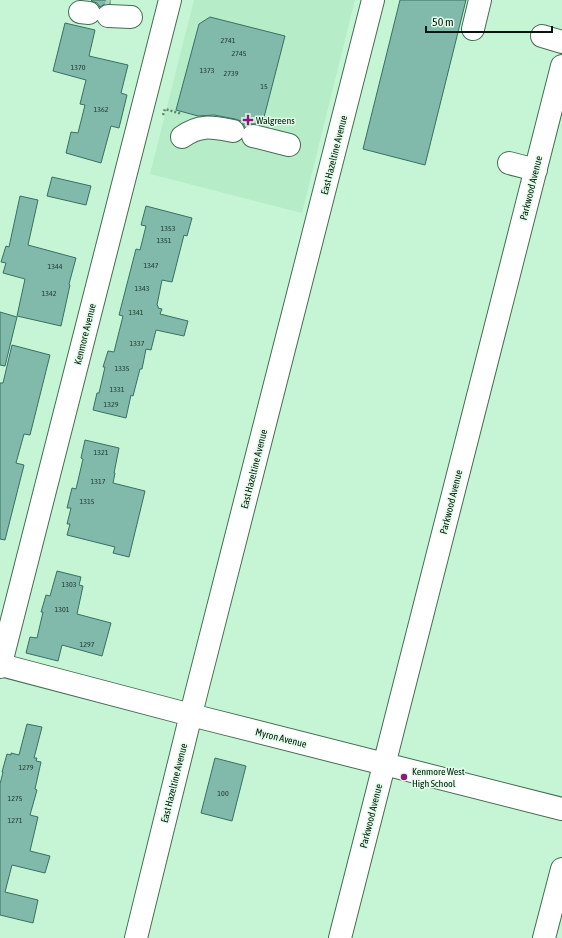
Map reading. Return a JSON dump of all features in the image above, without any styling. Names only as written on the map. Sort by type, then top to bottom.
[{"type":"street","name":"Kenmore Avenue","points":[[0,666],[170,0]]},
{"type":"street","name":"East Hazeltine Avenue","points":[[136,938],[191,715],[373,0]]},
{"type":"street","points":[[473,29],[480,0]]},
{"type":"street","points":[[97,10],[132,11]]},
{"type":"street","name":"Parkwood Avenue","points":[[340,938],[562,66]]},
{"type":"street","points":[[182,137],[199,128],[218,128],[233,131]]},
{"type":"street","points":[[253,136],[289,145]]},
{"type":"street","points":[[509,163],[536,170]]},
{"type":"street","name":"Myron Avenue","points":[[0,666],[562,809]]},
{"type":"street","points":[[544,938],[562,869]]},
{"type":"path","points":[[163,115],[164,109],[185,115]]},
{"type":"shaded area","points":[[194,0],[355,0],[302,213],[150,174]]},
{"type":"building","points":[[110,0],[110,4],[100,7],[97,3],[91,1]]},
{"type":"building","points":[[400,0],[466,0],[425,165],[363,149]]},
{"type":"building","name":"Walgreens","points":[[210,17],[285,36],[262,125],[250,124],[245,127],[241,121],[235,119],[214,115],[198,116],[176,110],[199,24]]},
{"type":"building","points":[[65,23],[95,30],[89,56],[128,65],[121,93],[127,95],[119,128],[111,126],[101,163],[66,153],[71,132],[78,133],[85,105],[80,104],[86,80],[53,71]]},
{"type":"building","points":[[52,177],[91,186],[86,205],[47,196]]},
{"type":"building","points":[[20,196],[38,200],[28,245],[76,258],[69,284],[61,326],[17,316],[25,279],[3,273],[6,263],[1,262],[6,246],[9,247]]},
{"type":"building","points":[[146,206],[192,218],[187,236],[184,235],[172,282],[162,280],[157,305],[158,308],[162,309],[160,314],[188,321],[184,336],[156,330],[151,350],[146,349],[142,369],[140,369],[133,396],[131,395],[126,418],[93,410],[97,393],[99,393],[105,367],[103,367],[108,351],[114,352],[123,316],[119,315],[136,249],[140,250],[146,226],[141,225]]},
{"type":"building","points":[[0,312],[17,317],[5,366],[0,365]]},
{"type":"building","points":[[12,345],[50,355],[30,435],[24,434],[16,463],[24,465],[5,540],[0,539],[0,383],[3,383]]},
{"type":"building","points":[[85,440],[119,448],[113,483],[145,491],[129,557],[113,553],[115,547],[67,535],[70,524],[67,524],[71,508],[67,508],[72,488],[76,489],[83,459],[81,458]]},
{"type":"building","points":[[57,571],[81,577],[79,585],[83,586],[77,614],[111,623],[102,656],[62,645],[58,661],[26,653],[30,637],[37,638],[43,612],[41,612],[46,595],[50,596]]},
{"type":"building","points":[[27,724],[42,727],[34,758],[37,758],[36,761],[41,762],[35,789],[37,790],[30,815],[38,817],[30,851],[50,856],[45,873],[12,865],[5,892],[38,900],[33,923],[0,915],[0,784],[7,754],[11,755],[11,753],[19,755]]},
{"type":"building","points":[[215,758],[246,766],[232,821],[201,813]]},
{"type":"tunnel","points":[[106,0],[110,1]]},
{"type":"place","name":"Walgreens","points":[[248,120]]},
{"type":"place","name":"Kenmore West High School","points":[[404,777]]}]
